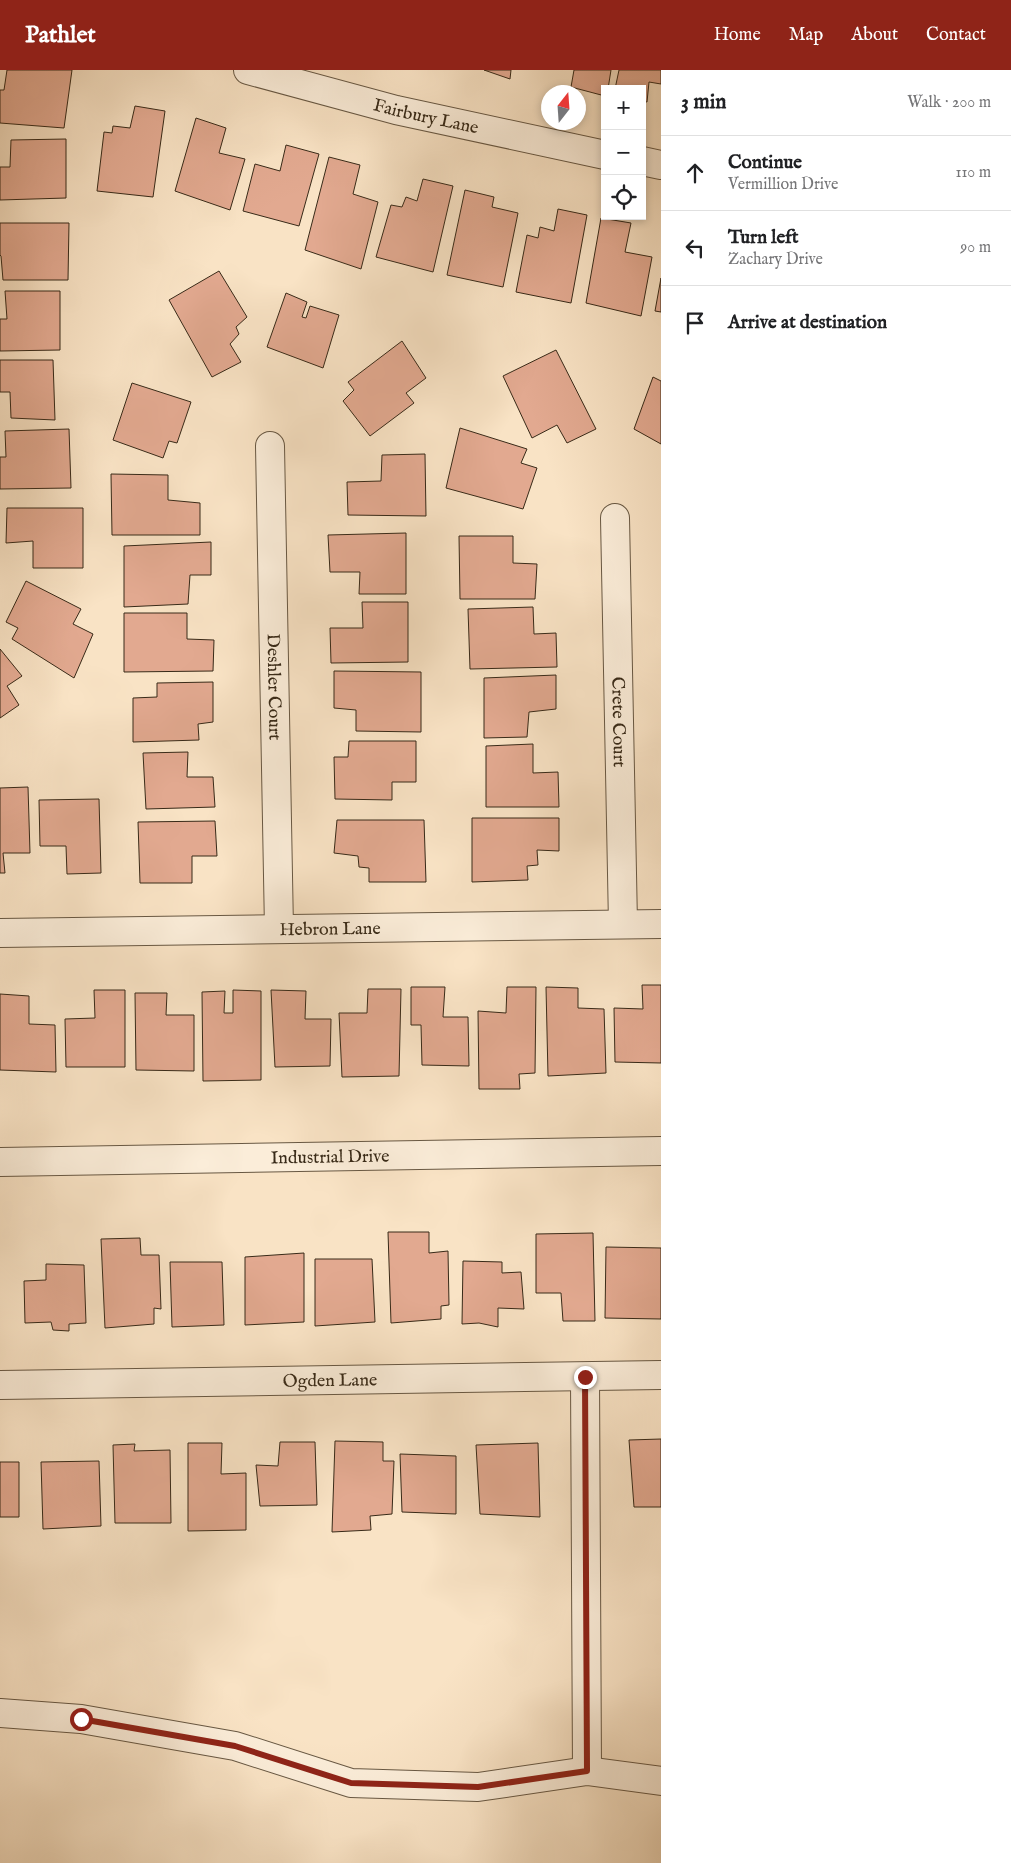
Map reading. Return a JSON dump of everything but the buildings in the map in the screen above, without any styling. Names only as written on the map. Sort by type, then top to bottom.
[{"type":"street","name":"Fairbury Lane","points":[[248,70],[396,110],[601,154]]},
{"type":"street","points":[[646,162],[661,165]]},
{"type":"street","name":"Deshler Court","points":[[270,446],[279,929]]},
{"type":"street","name":"Crete Court","points":[[615,518],[623,924]]},
{"type":"street","name":"Hebron Lane","points":[[0,933],[661,924]]},
{"type":"street","name":"Industrial Drive","points":[[0,1162],[661,1151]]},
{"type":"street","name":"Ogden Lane","points":[[0,1384],[661,1375]]},
{"type":"street","points":[[585,1377],[587,1771]]},
{"type":"street","points":[[0,1713],[81,1719],[235,1746],[351,1783],[478,1787],[587,1771],[661,1781]]},
{"type":"route","points":[[81,1719],[235,1746],[351,1783],[478,1787],[587,1771],[585,1377]]}]
